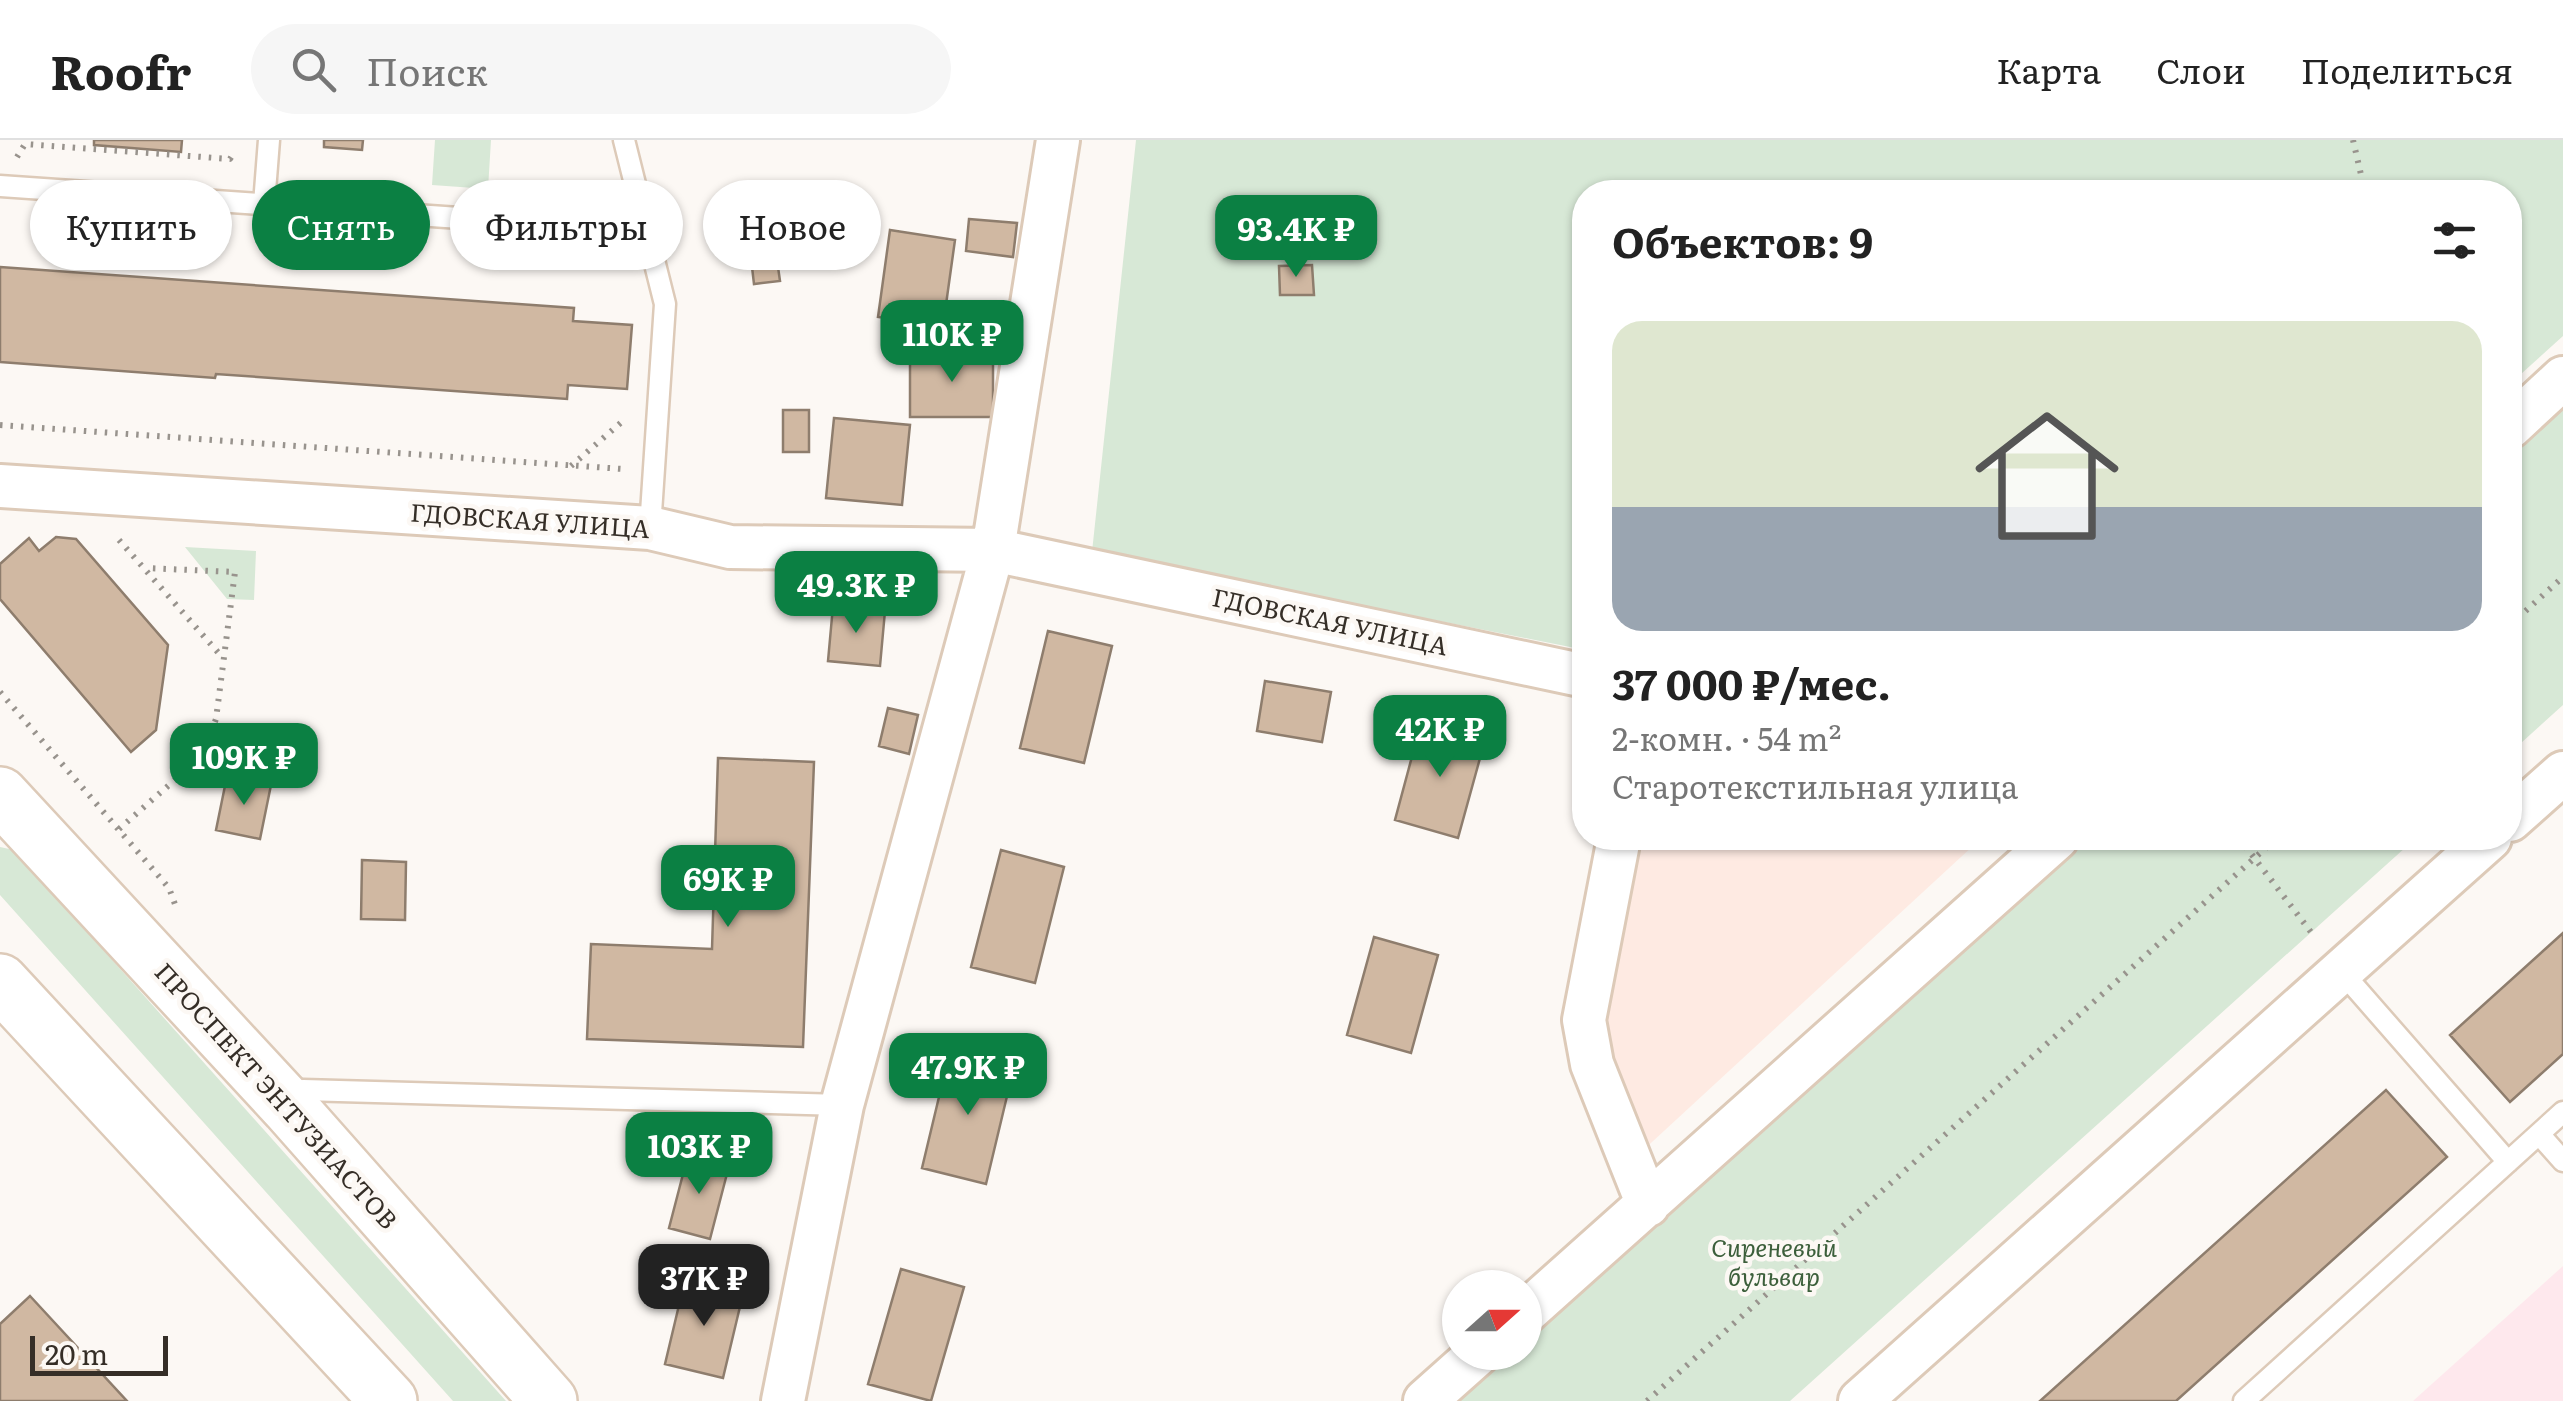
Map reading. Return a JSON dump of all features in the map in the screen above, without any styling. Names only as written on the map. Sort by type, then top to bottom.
[{"type":"main road","name":"ПРОСПЕКТ ЭНТУЗИАСТОВ","points":[[0,795],[289,1107],[549,1401]]},
{"type":"main road","points":[[0,982],[389,1401]]},
{"type":"street","points":[[782,1401],[842,1105],[993,550],[1058,140]]},
{"type":"street","points":[[2522,416],[2563,378]]},
{"type":"street","name":"ГДОВСКАЯ УЛИЦА","points":[[0,486],[650,528],[730,546],[993,550],[1572,673]]},
{"type":"street","points":[[2522,809],[2563,772]]},
{"type":"street","points":[[1617,850],[1584,1020],[1592,1064],[1648,1204]]},
{"type":"street","points":[[1542,1298],[2045,850]]},
{"type":"street","points":[[1860,1401],[2477,850]]},
{"type":"street","points":[[1425,1401],[1460,1370]]},
{"type":"lane","points":[[266,180],[269,140]]},
{"type":"lane","points":[[624,140],[634,180]]},
{"type":"lane","points":[[1,186],[252,203]]},
{"type":"lane","points":[[650,528],[665,304],[656,270]]},
{"type":"lane","points":[[2341,971],[2508,1162]]},
{"type":"lane","points":[[289,1107],[303,1090],[842,1105]]},
{"type":"lane","points":[[2244,1401],[2563,1112]]},
{"type":"lane","points":[[2539,1134],[2563,1161]]},
{"type":"path","points":[[2353,140],[2362,180]]},
{"type":"path","points":[[1,186],[24,144],[230,159]]},
{"type":"path","points":[[571,466],[632,412]]},
{"type":"path","points":[[0,425],[654,471]]},
{"type":"path","points":[[122,541],[224,659]]},
{"type":"path","points":[[118,829],[202,756],[216,719],[235,572],[145,568]]},
{"type":"path","points":[[2522,614],[2563,577]]},
{"type":"path","points":[[2249,850],[2341,971]]},
{"type":"path","points":[[1648,1401],[2264,850]]},
{"type":"shaded area","points":[[1612,850],[1969,850],[1626,1166],[1574,1031]]},
{"type":"shaded area","points":[[2563,1266],[2563,1401],[2413,1401]]},
{"type":"green space","points":[[435,140],[491,140],[489,180],[450,180],[450,186],[432,185]]},
{"type":"green space","points":[[1136,140],[2563,140],[2563,336],[2522,373],[2522,180],[1572,180],[1572,647],[1092,552]]},
{"type":"green space","points":[[2563,406],[2563,705],[2522,742],[2522,442]]},
{"type":"green space","points":[[185,547],[256,551],[254,600],[227,599]]},
{"type":"green space","points":[[0,847],[14,850],[506,1401],[453,1401],[0,895]]},
{"type":"green space","name":"Сиреневый бульвар","points":[[2067,850],[2403,850],[1790,1401],[1450,1401],[1485,1370],[1542,1370],[1542,1319]]},
{"type":"building","points":[[94,140],[182,140],[181,152],[94,145]]},
{"type":"building","points":[[324,140],[363,140],[362,150],[324,147]]},
{"type":"building","points":[[969,219],[1017,223],[1013,257],[966,251]]},
{"type":"building","points":[[890,230],[955,240],[943,326],[878,317]]},
{"type":"building","points":[[1312,265],[1314,295],[1280,295],[1279,266]]},
{"type":"building","points":[[0,267],[574,308],[573,321],[632,325],[627,389],[568,385],[567,399],[0,362]]},
{"type":"building","points":[[752,270],[778,270],[780,281],[754,284]]},
{"type":"building","points":[[993,352],[993,417],[910,417],[910,353]]},
{"type":"building","points":[[783,410],[809,410],[809,452],[783,452]]},
{"type":"building","points":[[834,418],[910,425],[902,505],[826,498]]},
{"type":"building","points":[[56,537],[76,539],[168,645],[156,730],[131,752],[0,599],[0,564],[29,538],[39,551]]},
{"type":"building","points":[[833,606],[885,611],[880,666],[828,661]]},
{"type":"building","points":[[1048,631],[1112,646],[1084,763],[1020,748]]},
{"type":"building","points":[[1265,681],[1331,692],[1322,742],[1257,731]]},
{"type":"building","points":[[888,708],[918,715],[909,754],[879,746]]},
{"type":"building","points":[[1421,723],[1485,740],[1458,838],[1395,820]]},
{"type":"building","points":[[718,758],[814,762],[803,1047],[587,1039],[591,944],[712,949]]},
{"type":"building","points":[[227,776],[271,785],[260,839],[216,830]]},
{"type":"building","points":[[1001,850],[1064,867],[1035,983],[971,967]]},
{"type":"building","points":[[362,860],[406,862],[405,920],[361,919]]},
{"type":"building","points":[[2563,933],[2563,1054],[2510,1102],[2450,1035]]},
{"type":"building","points":[[1374,937],[1438,955],[1411,1053],[1347,1035]]},
{"type":"building","points":[[950,1051],[1014,1067],[986,1184],[922,1168]]},
{"type":"building","points":[[2386,1090],[2447,1157],[2176,1401],[2040,1401]]},
{"type":"building","points":[[688,1155],[729,1166],[710,1239],[669,1228]]},
{"type":"building","points":[[901,1269],[964,1287],[931,1401],[868,1384]]},
{"type":"building","points":[[685,1280],[743,1294],[723,1378],[665,1364]]},
{"type":"building","points":[[30,1296],[127,1401],[0,1401],[0,1324]]}]
